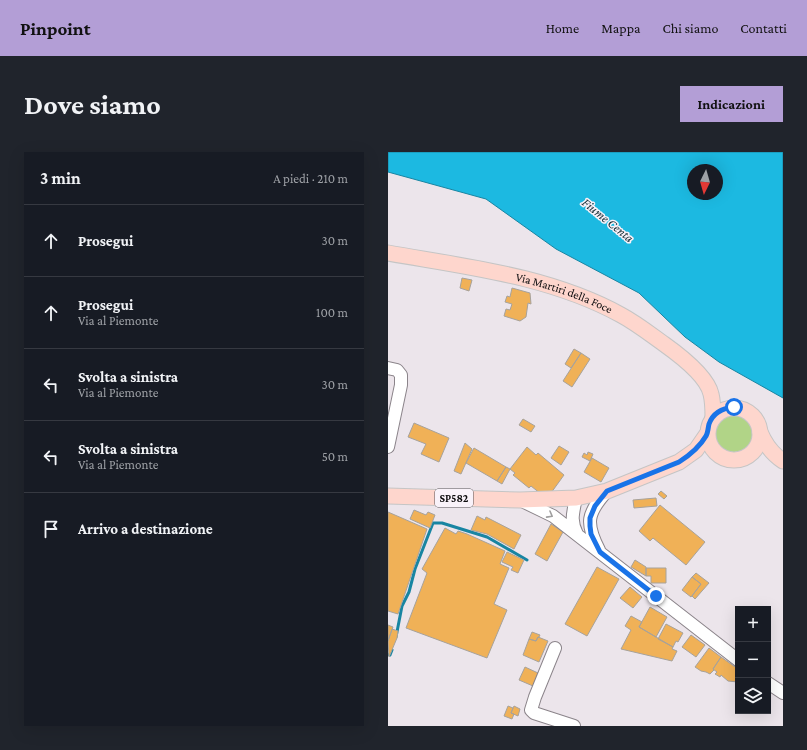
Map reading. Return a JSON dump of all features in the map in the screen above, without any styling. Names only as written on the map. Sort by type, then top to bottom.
[{"type":"main road","name":"Via Martiri della Foce","points":[[388,253],[524,278],[599,304],[622,315],[679,355],[694,369],[706,383],[711,392],[713,418]]},
{"type":"main road","name":"Via Martiri della Foce","points":[[711,392],[737,408]]},
{"type":"main road","points":[[737,408],[746,410],[758,423],[764,443],[779,459],[760,454],[749,455],[741,459],[732,460],[718,455],[711,446],[707,434],[709,424],[722,410],[737,408]]},
{"type":"main road","points":[[749,455],[760,440],[760,432]]},
{"type":"main road","name":"SP582","points":[[388,496],[520,500],[576,498],[607,491],[679,462],[696,450],[707,434]]},
{"type":"main road","name":"SP582","points":[[687,457],[708,454],[718,455]]},
{"type":"street","points":[[388,368],[397,370],[401,375],[401,385],[388,447]]},
{"type":"street","points":[[600,552],[591,534],[590,518],[595,506],[607,491]]},
{"type":"street","points":[[576,498],[572,515],[572,526],[577,534]]},
{"type":"street","points":[[520,500],[553,516],[735,658]]},
{"type":"street","points":[[555,648],[531,710],[534,713],[574,726]]},
{"type":"street","points":[[771,685],[783,693]]},
{"type":"green space","points":[[734,414],[744,417],[750,423],[753,433],[750,443],[744,449],[734,452],[724,449],[718,443],[715,433],[718,423],[724,417]]},
{"type":"water","name":"Fiume Centa","points":[[388,152],[783,152],[783,398],[719,362],[685,337],[639,293],[556,249],[486,199],[388,172]]},
{"type":"building","points":[[462,278],[472,280],[469,291],[460,288]]},
{"type":"building","points":[[512,288],[530,293],[531,304],[528,303],[526,317],[520,321],[504,316],[506,309],[510,310],[512,304],[505,302],[507,296],[510,297]]},
{"type":"building","points":[[574,349],[581,353],[571,368],[565,364]]},
{"type":"building","points":[[581,353],[590,359],[572,387],[563,381]]},
{"type":"building","points":[[523,419],[535,426],[531,432],[519,425]]},
{"type":"building","points":[[414,423],[449,438],[439,462],[421,454],[426,444],[408,437]]},
{"type":"building","points":[[465,443],[472,449],[461,474],[454,471]]},
{"type":"building","points":[[559,446],[569,452],[561,465],[551,458]]},
{"type":"building","points":[[527,447],[536,455],[538,453],[564,475],[551,493],[541,494],[531,486],[529,488],[513,475],[515,473],[510,469]]},
{"type":"building","points":[[474,448],[506,467],[497,481],[466,463]]},
{"type":"building","points":[[588,452],[593,454],[590,461],[582,457],[584,453],[587,455]]},
{"type":"building","points":[[592,458],[609,468],[601,482],[584,472]]},
{"type":"building","points":[[506,467],[510,469],[502,484],[497,481]]},
{"type":"building","points":[[661,491],[667,496],[664,499],[658,494]]},
{"type":"building","points":[[656,498],[657,506],[634,508],[633,500]]},
{"type":"building","points":[[660,505],[705,542],[686,565],[653,538],[650,541],[639,531]]},
{"type":"building","points":[[414,510],[426,515],[428,512],[435,515],[430,528],[410,519]]},
{"type":"building","points":[[388,512],[427,529],[398,614],[388,611]]},
{"type":"building","points":[[477,516],[485,520],[486,517],[521,535],[514,549],[487,534],[471,530]]},
{"type":"building","points":[[551,524],[563,532],[547,561],[535,554]]},
{"type":"building","points":[[445,528],[456,534],[458,531],[467,534],[505,551],[500,564],[509,568],[494,604],[507,610],[487,658],[406,628],[427,573],[422,569]]},
{"type":"building","points":[[507,552],[524,560],[518,573],[511,570],[513,567],[502,562]]},
{"type":"building","points":[[635,560],[646,567],[646,576],[631,567]]},
{"type":"building","points":[[597,567],[619,579],[587,636],[565,624]]},
{"type":"building","points":[[646,568],[666,568],[666,583],[651,583],[651,576],[646,576]]},
{"type":"building","points":[[696,573],[709,583],[695,599],[692,596],[701,584],[692,577]]},
{"type":"building","points":[[692,577],[701,584],[691,597],[682,590]]},
{"type":"building","points":[[630,587],[642,597],[633,608],[620,598]]},
{"type":"building","points":[[650,607],[667,617],[656,637],[639,627]]},
{"type":"building","points":[[631,616],[642,622],[639,627],[673,647],[672,649],[677,651],[672,661],[621,649],[631,630],[625,626]]},
{"type":"building","points":[[666,624],[683,633],[673,647],[658,639]]},
{"type":"building","points":[[388,625],[393,627],[388,641]]},
{"type":"building","points":[[392,629],[398,631],[397,638],[389,657],[388,641]]},
{"type":"building","points":[[532,632],[540,635],[536,641],[529,639]]},
{"type":"building","points":[[691,635],[705,645],[696,657],[682,647]]},
{"type":"building","points":[[538,637],[548,641],[539,662],[523,655],[529,639],[536,641]]},
{"type":"building","points":[[709,648],[721,657],[710,674],[695,667]]},
{"type":"building","points":[[721,657],[735,667],[735,682],[728,681],[721,675],[720,677],[715,674],[717,672],[713,669]]},
{"type":"building","points":[[525,667],[538,673],[533,686],[519,680]]},
{"type":"building","points":[[508,706],[513,708],[511,713],[514,714],[512,719],[504,716]]},
{"type":"building","points":[[514,706],[520,709],[518,716],[511,713]]},
{"type":"waterway","points":[[396,637],[402,606],[409,592],[415,569],[433,523],[442,523],[487,537],[527,560]]},
{"type":"waterway","points":[[388,654],[390,655],[392,650]]},
{"type":"route","points":[[656,596],[600,552],[591,534],[590,518],[595,506],[607,491],[679,462],[687,457],[696,450],[707,434],[709,424],[717,413],[734,407]]}]
